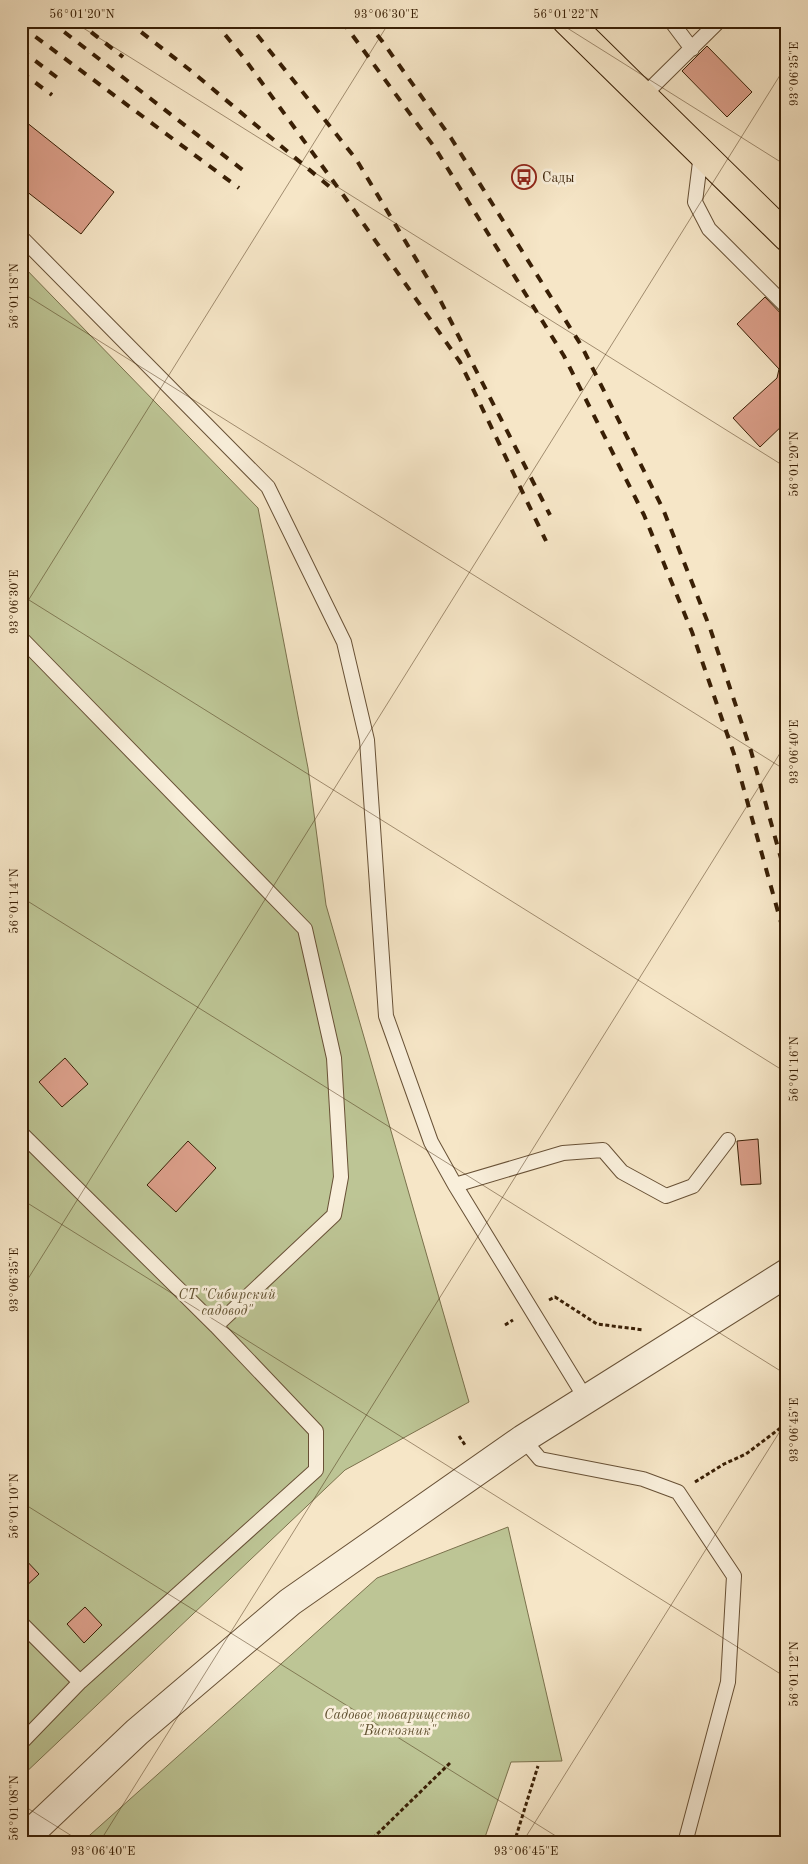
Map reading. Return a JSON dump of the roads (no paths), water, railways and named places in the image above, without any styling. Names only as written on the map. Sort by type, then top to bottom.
[{"type":"highway","points":[[567,21],[787,237]]},
{"type":"street","points":[[21,1842],[137,1732],[290,1602],[523,1439],[787,1273]]},
{"type":"lane","points":[[671,21],[692,48]]},
{"type":"lane","points":[[643,96],[719,21]]},
{"type":"lane","points":[[701,154],[696,202],[709,229],[787,307]]},
{"type":"lane","points":[[21,237],[268,487],[344,642],[367,740],[386,1016],[431,1142],[455,1185],[586,1399]]},
{"type":"lane","points":[[21,638],[305,930],[334,1058],[341,1177],[334,1215],[216,1326]]},
{"type":"lane","points":[[21,1133],[216,1326],[316,1431],[316,1470],[80,1682],[21,1743]]},
{"type":"lane","points":[[455,1185],[563,1153],[603,1150],[622,1172],[666,1196],[693,1186],[728,1140]]},
{"type":"lane","points":[[523,1439],[540,1459],[643,1480],[678,1492],[734,1576],[728,1682],[685,1843]]},
{"type":"lane","points":[[21,1624],[80,1682]]},
{"type":"railway","points":[[50,21],[248,174]]},
{"type":"railway","points":[[77,21],[123,57]]},
{"type":"railway","points":[[127,21],[190,70],[336,192]]},
{"type":"railway","points":[[214,21],[244,58],[349,203],[460,362],[546,541]]},
{"type":"railway","points":[[246,21],[356,159],[437,294],[550,515]]},
{"type":"railway","points":[[342,21],[435,148],[564,356],[644,515],[692,632],[734,754],[787,944]]},
{"type":"railway","points":[[366,21],[451,138],[581,345],[663,509],[710,628],[751,751],[787,880]]},
{"type":"railway","points":[[21,26],[239,188]]},
{"type":"railway","points":[[21,50],[63,82]]},
{"type":"railway","points":[[21,72],[52,95]]},
{"type":"place","name":"Сады","points":[[524,177]]},
{"type":"park label","name":"СТ \"Сибирский садовод\"","points":[[227,1302]]},
{"type":"park label","name":"Садовое товарищество \"Вискозник\"","points":[[397,1722]]}]
